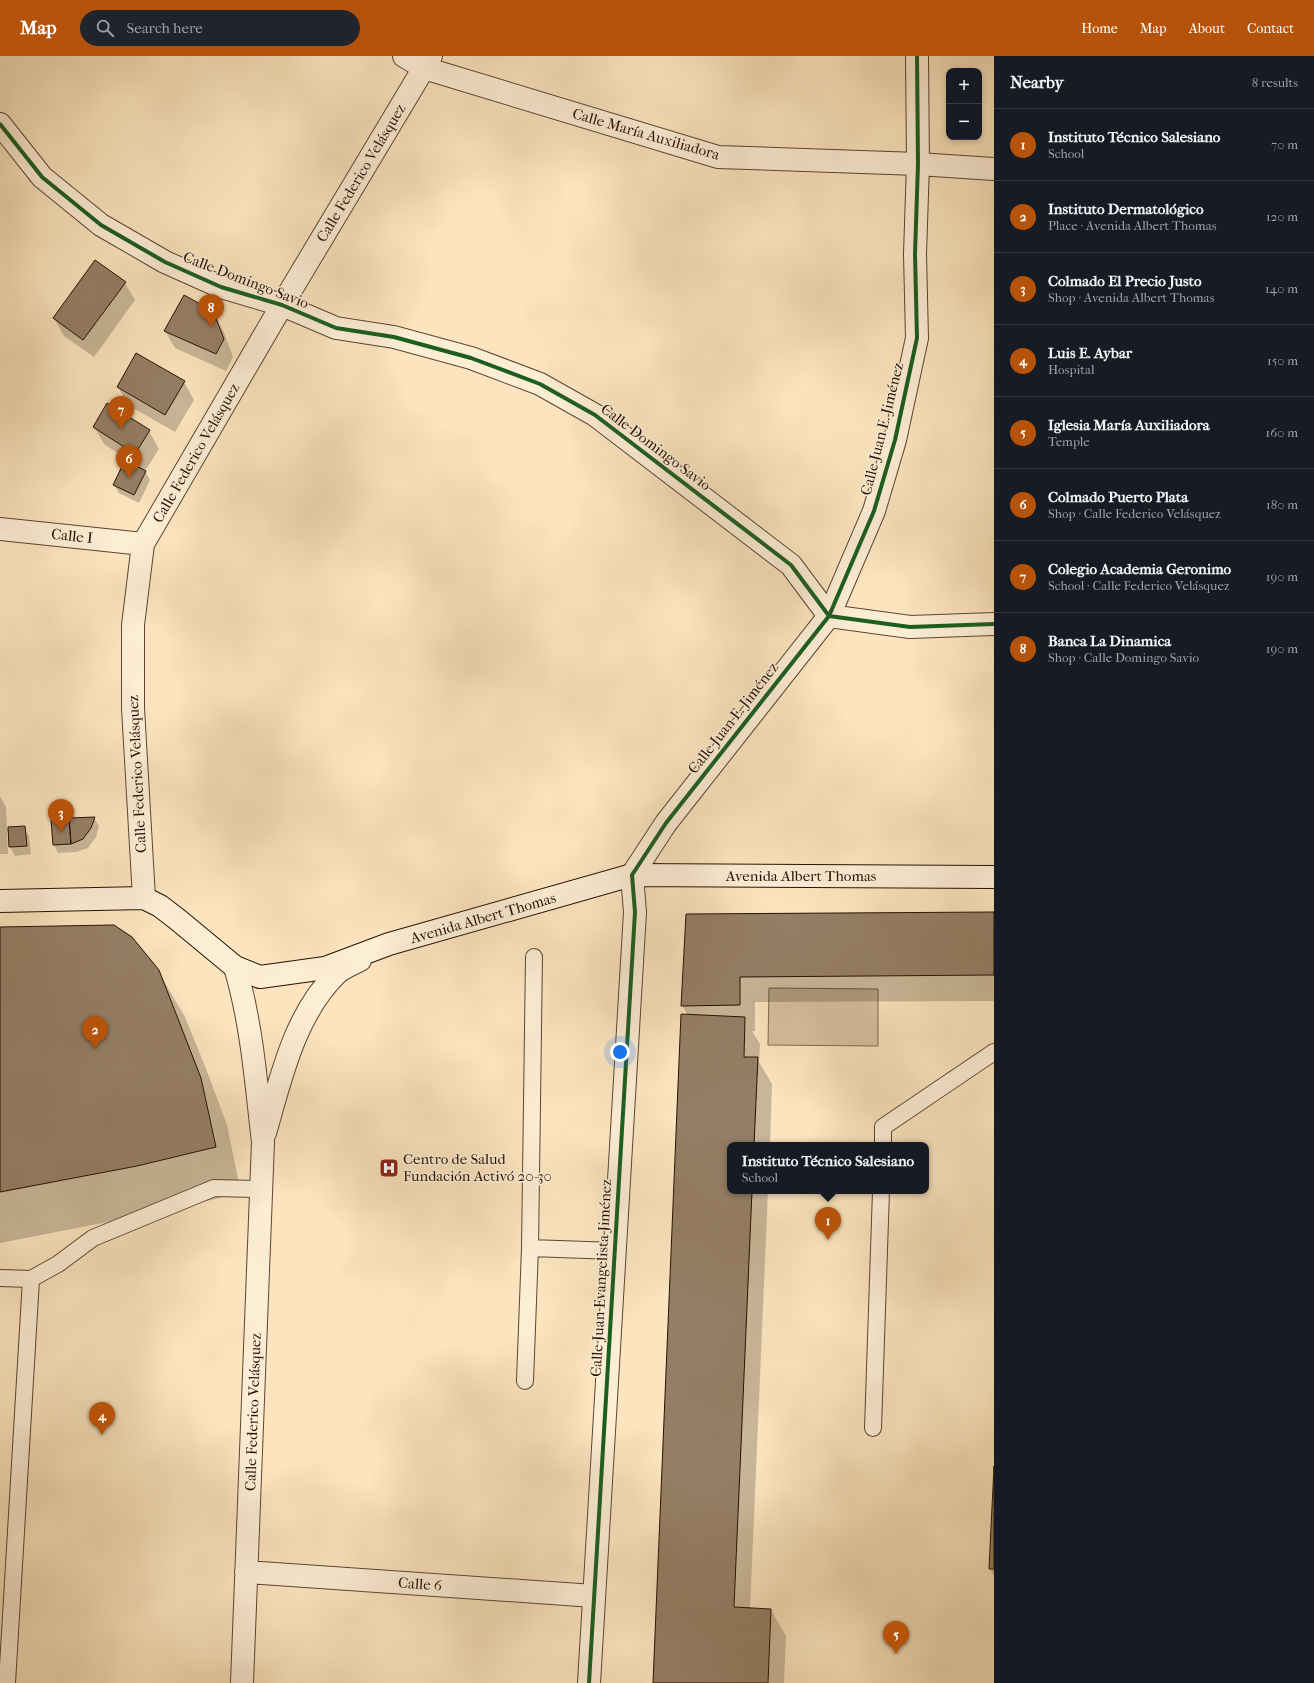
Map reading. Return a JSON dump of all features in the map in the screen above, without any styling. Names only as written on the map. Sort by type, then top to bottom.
[{"type":"street","name":"Calle María Auxiliadora","points":[[404,56],[428,62],[718,157],[918,164],[994,169]]},
{"type":"street","name":"Calle Juan E. Jiménez","points":[[632,875],[666,823],[830,616],[874,511],[895,440],[917,338],[915,254],[918,164],[917,56]]},
{"type":"street","name":"Calle Federico Velásquez","points":[[144,898],[133,708],[133,625],[143,544],[282,305],[428,62]]},
{"type":"street","name":"Calle Domingo Savio","points":[[0,124],[42,177],[101,225],[165,262],[221,287],[282,305],[336,328],[394,337],[471,358],[540,384],[595,415],[791,565],[830,616]]},
{"type":"street","name":"Calle I","points":[[0,529],[143,544]]},
{"type":"street","points":[[830,616],[910,627],[994,624]]},
{"type":"street","name":"Avenida Albert Thomas","points":[[0,901],[144,898],[172,914],[235,967],[260,977],[325,968],[389,944],[632,875],[994,877]]},
{"type":"street","name":"Calle Juan Evangelista Jiménez","points":[[589,1683],[635,912],[632,875]]},
{"type":"street","name":"Calle Federico Velásquez","points":[[263,1142],[283,1072],[296,1036],[317,999],[337,973],[389,944]]},
{"type":"street","name":"Calle Federico Velásquez","points":[[235,967],[243,993],[253,1056],[263,1142],[242,1683]]},
{"type":"street","name":"Calle 6","points":[[246,1572],[594,1596]]},
{"type":"lane","points":[[525,1381],[530,1248],[534,957]]},
{"type":"lane","points":[[883,1142],[883,1128],[994,1052]]},
{"type":"lane","points":[[0,1278],[32,1279],[58,1264],[93,1238],[214,1188],[261,1189]]},
{"type":"lane","points":[[873,1428],[881,1194]]},
{"type":"lane","points":[[530,1248],[615,1251]]},
{"type":"lane","points":[[7,1683],[32,1279]]},
{"type":"shaded area","points":[[769,988],[878,989],[878,1046],[768,1045]]},
{"type":"building","points":[[95,260],[126,282],[83,340],[53,318]]},
{"type":"building","points":[[184,295],[213,311],[224,339],[216,354],[164,331]]},
{"type":"building","points":[[136,353],[185,381],[165,415],[117,387]]},
{"type":"building","points":[[107,403],[150,430],[135,454],[93,427]]},
{"type":"building","points":[[125,460],[146,471],[134,495],[113,485]]},
{"type":"building","points":[[95,817],[91,828],[83,839],[71,844],[69,818]]},
{"type":"building","points":[[69,818],[71,844],[53,845],[51,820]]},
{"type":"building","points":[[25,826],[27,846],[9,847],[8,827]]},
{"type":"building","points":[[994,912],[994,975],[740,977],[740,1005],[681,1006],[686,914]]},
{"type":"building","points":[[114,925],[132,937],[159,970],[201,1078],[216,1147],[137,1166],[0,1192],[0,927]]},
{"type":"building","points":[[681,1014],[745,1017],[744,1057],[758,1057],[754,1142],[727,1142],[727,1194],[752,1194],[734,1607],[771,1609],[768,1683],[653,1683]]},
{"type":"building","points":[[994,1466],[994,1569],[989,1569]]},
{"type":"cycle path","points":[[589,1683],[635,912],[632,875],[666,823],[829,616],[874,511],[895,440],[917,338],[915,254],[918,164],[917,56]]},
{"type":"cycle path","points":[[0,124],[42,177],[101,225],[165,262],[221,287],[282,305],[336,328],[394,337],[471,358],[540,384],[595,415],[791,565],[829,616],[910,627],[994,624]]},
{"type":"place","name":"Banca La Dinamica","points":[[211,327]]},
{"type":"place","name":"Colegio Academia Geronimo","points":[[121,429]]},
{"type":"place","name":"Colmado Puerto Plata","points":[[129,478]]},
{"type":"place","name":"Colmado El Precio Justo","points":[[61,832]]},
{"type":"place","name":"Instituto Dermatológico","points":[[95,1049]]},
{"type":"place","name":"Centro de Salud Fundación Activó 20-30","points":[[389,1168]]},
{"type":"place","name":"Instituto Técnico Salesiano","points":[[828,1240]]},
{"type":"place","name":"Luis E. Aybar","points":[[102,1435]]},
{"type":"place","name":"Iglesia María Auxiliadora","points":[[896,1654]]}]
